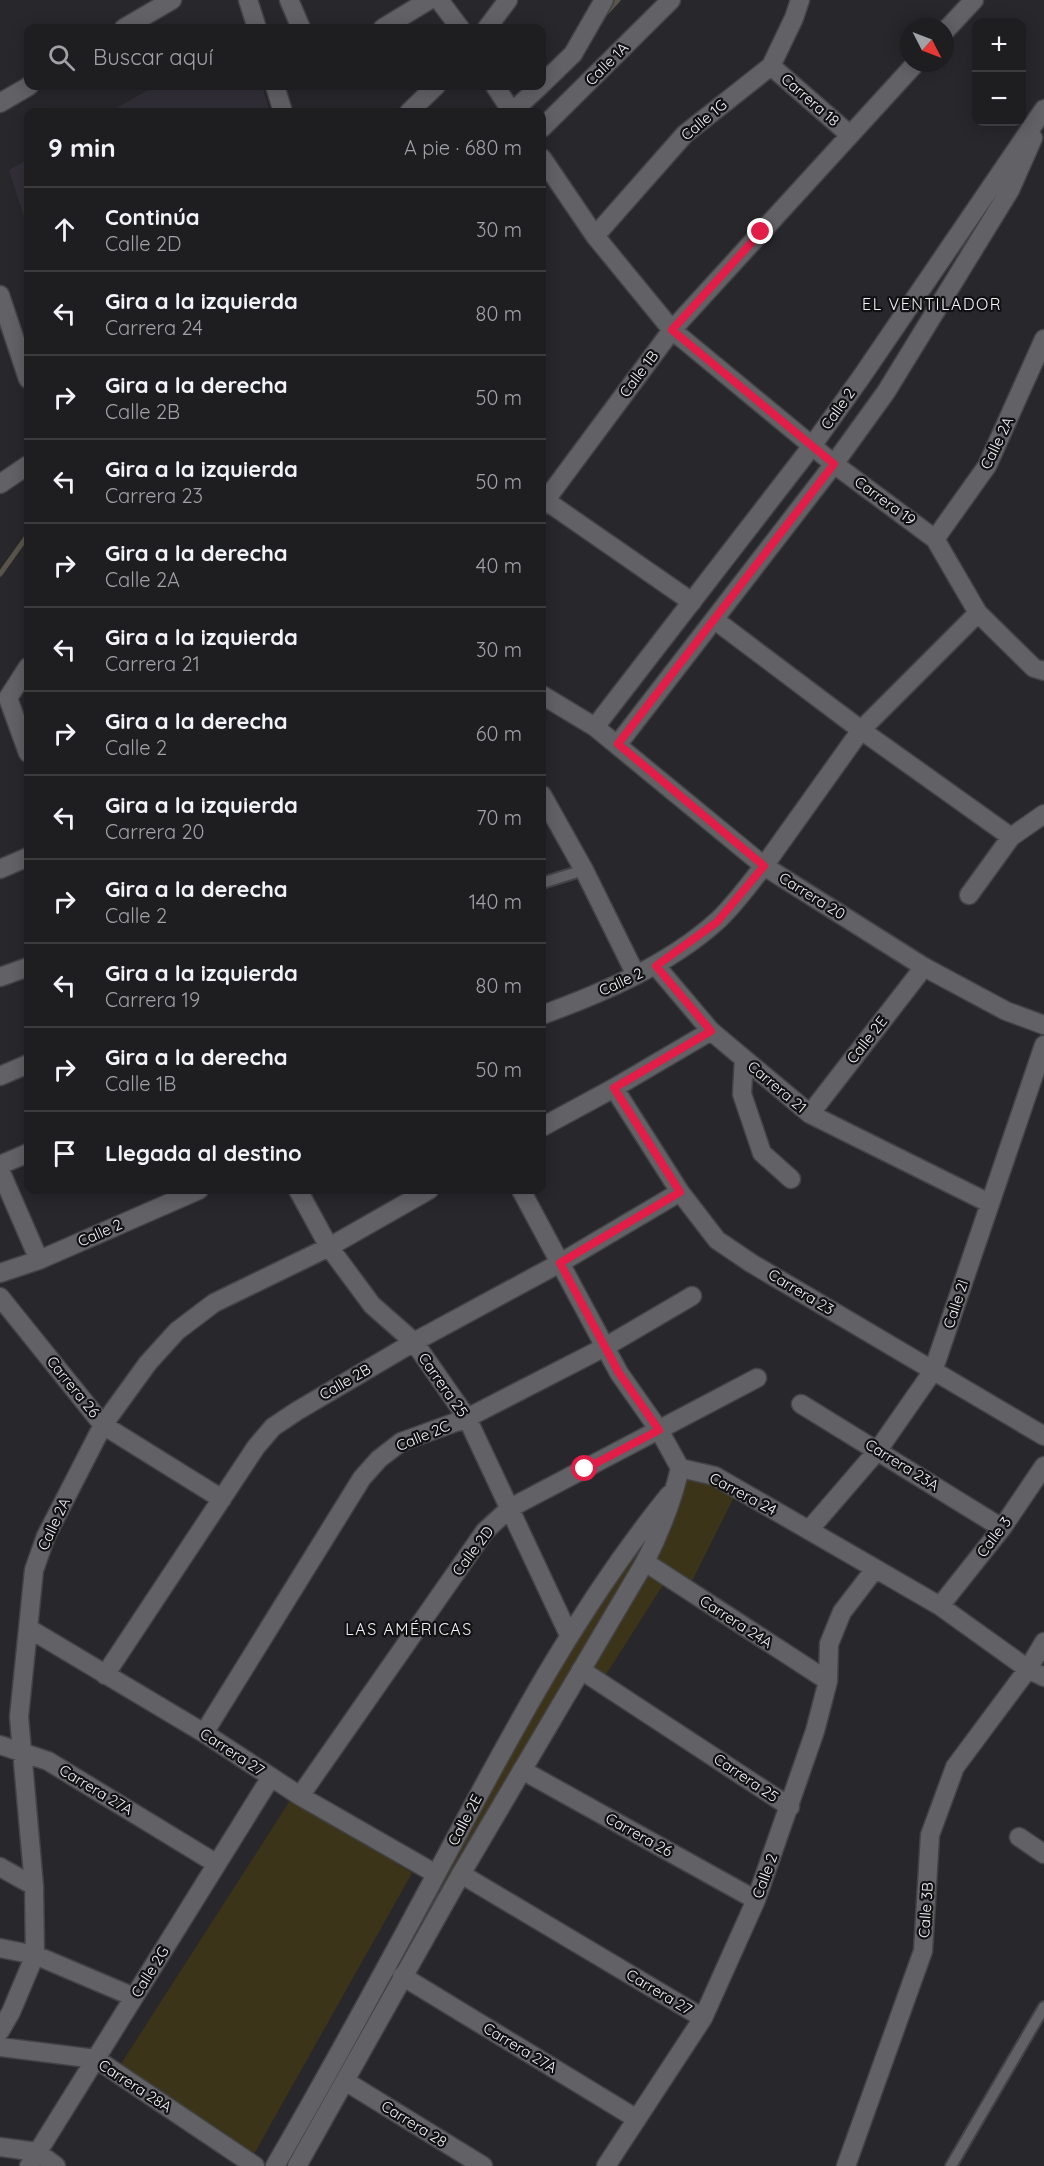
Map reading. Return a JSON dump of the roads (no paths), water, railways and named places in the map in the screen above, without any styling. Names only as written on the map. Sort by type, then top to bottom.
[{"type":"street","points":[[131,24],[172,0]]},
{"type":"street","points":[[248,0],[256,24]]},
{"type":"street","points":[[289,0],[299,24]]},
{"type":"street","points":[[390,24],[429,0]]},
{"type":"street","points":[[439,0],[457,24]]},
{"type":"street","points":[[490,24],[508,0]]},
{"type":"street","name":"Calle 1A","points":[[546,124],[671,0]]},
{"type":"street","name":"Calle 1G","points":[[596,236],[685,134],[771,66],[800,0]]},
{"type":"street","points":[[954,21],[974,0]]},
{"type":"street","points":[[546,80],[573,54],[601,6]]},
{"type":"street","name":"Carrera 18","points":[[771,66],[850,135]]},
{"type":"street","name":"Calle 1B","points":[[546,497],[672,330],[908,72]]},
{"type":"street","points":[[0,103],[24,89]]},
{"type":"street","points":[[280,90],[282,108]]},
{"type":"street","points":[[413,108],[432,90]]},
{"type":"street","points":[[498,90],[509,108]]},
{"type":"street","points":[[516,108],[536,90]]},
{"type":"street","name":"Calle 2","points":[[595,727],[812,446],[1044,111]]},
{"type":"street","name":"Calle 2","points":[[618,744],[834,464],[886,392],[1010,190],[1044,111]]},
{"type":"street","name":"Carrera 19","points":[[546,164],[596,236],[672,330],[834,464],[935,538],[978,613],[1034,668],[1044,671]]},
{"type":"street","points":[[0,295],[5,331],[24,371]]},
{"type":"street","name":"Calle 2A","points":[[935,538],[987,466],[1044,339]]},
{"type":"street","points":[[0,484],[24,468]]},
{"type":"street","points":[[546,503],[692,602]]},
{"type":"street","name":"Calle 2","points":[[546,1014],[576,1003],[656,966],[717,922],[764,866],[861,730],[978,613]]},
{"type":"street","points":[[715,620],[861,730],[1011,837]]},
{"type":"street","points":[[24,674],[8,698],[24,742]]},
{"type":"street","name":"Carrera 20","points":[[546,697],[618,744],[764,866],[924,967],[1006,1011],[1044,1026]]},
{"type":"street","points":[[546,802],[584,870],[636,975]]},
{"type":"street","points":[[969,895],[1011,837],[1044,814]]},
{"type":"street","points":[[0,869],[24,859]]},
{"type":"street","name":"Carrera 21","points":[[656,966],[711,1031],[810,1114],[990,1203]]},
{"type":"street","name":"Calle 2E","points":[[810,1114],[924,967]]},
{"type":"street","points":[[0,977],[24,968]]},
{"type":"street","points":[[546,1124],[614,1088],[711,1031]]},
{"type":"street","name":"Calle 2I","points":[[809,1530],[878,1450],[933,1371],[1044,1045]]},
{"type":"street","points":[[744,1059],[741,1094],[762,1153],[791,1179]]},
{"type":"street","points":[[0,1076],[24,1066]]},
{"type":"street","name":"Carrera 23","points":[[614,1088],[680,1192],[717,1240],[751,1263],[1044,1436]]},
{"type":"street","points":[[0,1165],[24,1156]]},
{"type":"street","points":[[0,1170],[39,1260]]},
{"type":"street","name":"Calle 2B","points":[[105,1676],[256,1447],[273,1427],[414,1342],[560,1263],[680,1192]]},
{"type":"street","name":"Calle 2","points":[[0,1273],[39,1260],[190,1194]]},
{"type":"street","name":"Carrera 25","points":[[300,1194],[329,1247],[372,1305],[414,1342],[468,1418],[569,1635]]},
{"type":"street","name":"Calle 2A","points":[[0,2031],[11,2012],[35,1955],[34,1886],[19,1717],[34,1570],[46,1536],[103,1425],[148,1363],[177,1331],[214,1303],[329,1247],[422,1194]]},
{"type":"street","points":[[523,1194],[619,1373],[659,1430],[680,1468]]},
{"type":"street","name":"Calle 2C","points":[[204,1733],[362,1478],[379,1459],[401,1442],[468,1418],[605,1347],[692,1296]]},
{"type":"street","name":"Carrera 26","points":[[0,1297],[103,1425],[222,1499]]},
{"type":"street","name":"Calle 2D","points":[[300,1796],[485,1531],[510,1508],[757,1378]]},
{"type":"street","name":"Carrera 23A","points":[[801,1404],[1002,1528]]},
{"type":"street","name":"Calle 3","points":[[940,1606],[1002,1528],[1044,1466]]},
{"type":"street","name":"Calle 2E","points":[[297,2166],[402,1976],[645,1562],[663,1528],[680,1468]]},
{"type":"street","name":"Carrera 24","points":[[680,1468],[715,1476],[809,1530],[940,1606],[1036,1673]]},
{"type":"street","name":"Calle 2E","points":[[275,2166],[329,2073],[499,1757],[569,1635],[610,1572],[676,1487]]},
{"type":"street","name":"Carrera 24A","points":[[645,1562],[828,1681]]},
{"type":"street","name":"Calle 2","points":[[606,2166],[703,2018],[756,1900],[790,1807],[815,1731],[828,1681],[829,1644],[842,1612],[875,1569]]},
{"type":"street","name":"Carrera 27","points":[[28,1628],[204,1733],[300,1796],[436,1874]]},
{"type":"street","points":[[1036,1673],[1044,1642]]},
{"type":"street","name":"Carrera 25","points":[[581,1670],[790,1807]]},
{"type":"street","name":"Calle 3B","points":[[846,2166],[923,1951],[930,1835],[954,1767],[1036,1673]]},
{"type":"street","name":"Carrera 27A","points":[[0,1745],[48,1761],[217,1864]]},
{"type":"street","name":"Carrera 26","points":[[522,1770],[756,1900]]},
{"type":"street","name":"Calle 2G","points":[[33,2159],[271,1777]]},
{"type":"street","points":[[1019,1837],[1044,1854]]},
{"type":"street","points":[[0,1867],[34,1886]]},
{"type":"street","name":"Carrera 27","points":[[461,1874],[703,2018]]},
{"type":"street","points":[[0,1948],[35,1955],[134,1997]]},
{"type":"street","name":"Carrera 27A","points":[[402,1976],[637,2119]]},
{"type":"street","name":"Carrera 28A","points":[[0,2047],[96,2059],[255,2166]]},
{"type":"street","name":"Carrera 28","points":[[345,2081],[483,2166]]},
{"type":"street","points":[[0,2147],[56,2166]]},
{"type":"lane","points":[[546,882],[584,870]]},
{"type":"lane","points":[[951,2166],[1044,2007]]},
{"type":"waterway","points":[[603,16],[618,0]]},
{"type":"waterway","points":[[0,574],[24,541]]},
{"type":"district","name":"EL VENTILADOR","points":[[932,304]]},
{"type":"district","name":"LAS AMÉRICAS","points":[[409,1629]]}]
